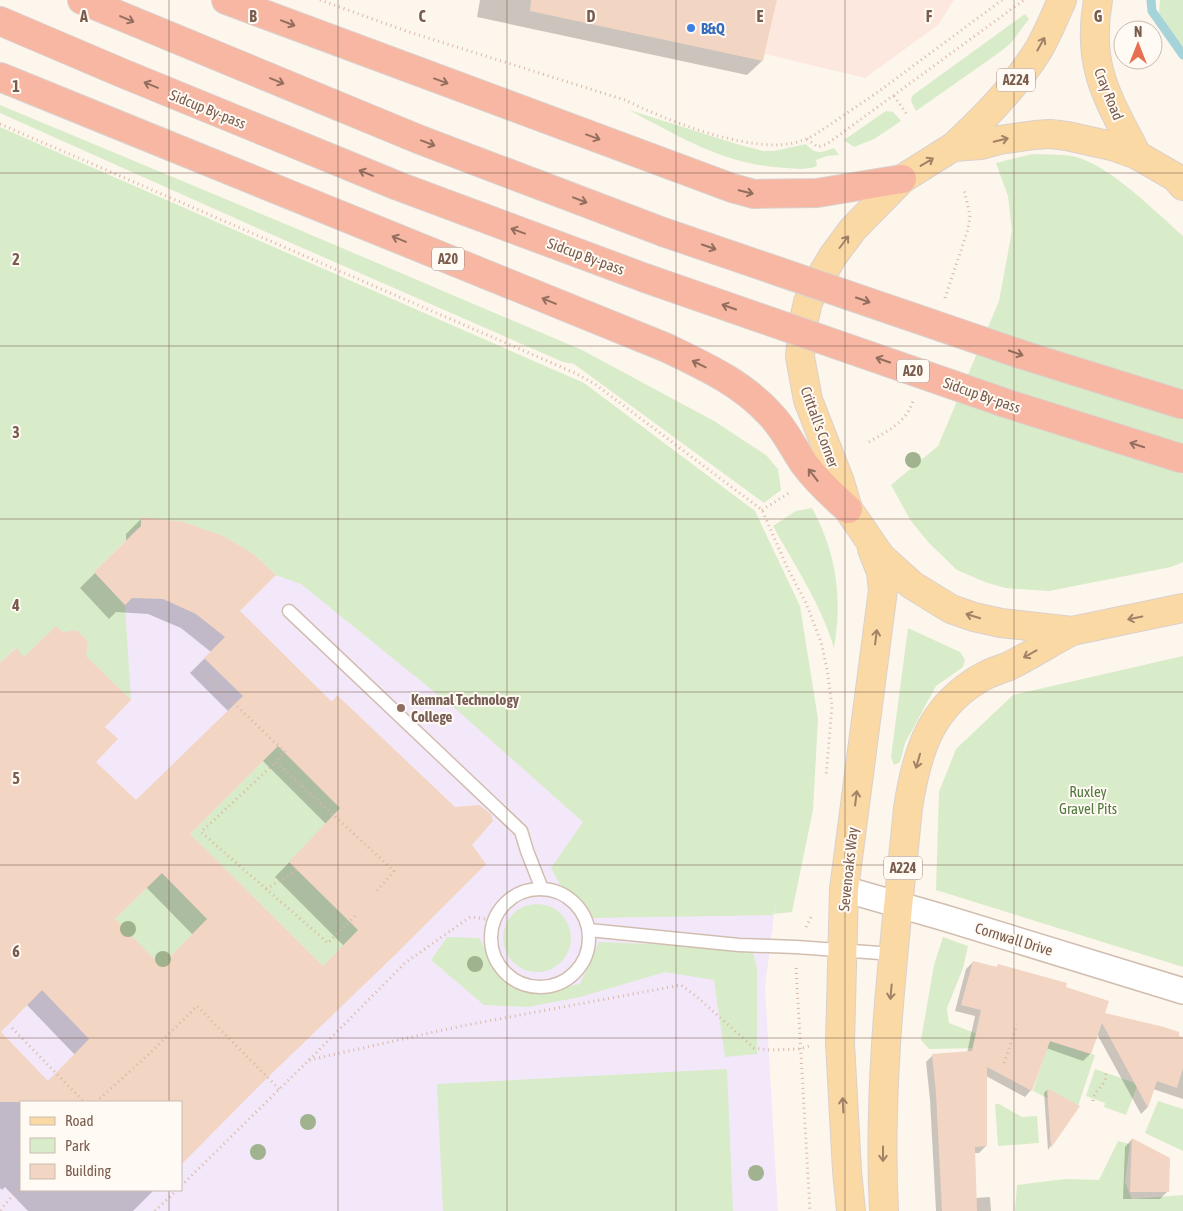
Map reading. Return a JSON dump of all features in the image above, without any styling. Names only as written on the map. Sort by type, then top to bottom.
[{"type":"highway","points":[[82,0],[418,139],[663,232],[1023,355],[1183,405]]},
{"type":"highway","points":[[226,0],[732,188],[754,194],[817,193],[902,179]]},
{"type":"highway","name":"Sidcup By-pass","points":[[0,21],[398,186],[645,278],[1008,404],[1183,459]]},
{"type":"highway","name":"A20","points":[[0,77],[667,348],[705,367],[746,391],[771,414],[825,490],[848,509]]},
{"type":"main road","name":"A224","points":[[954,148],[995,107],[1026,66],[1039,48],[1062,0]]},
{"type":"main road","name":"Cray Road","points":[[1098,0],[1094,41],[1097,68],[1103,86],[1137,155]]},
{"type":"main road","name":"Crittall's Corner","points":[[1180,180],[1137,155],[1112,146],[1050,134],[1017,137],[981,145],[954,148],[902,179],[854,229],[833,256],[808,302],[803,324],[800,357],[808,400],[840,482],[848,509],[881,557],[899,575],[926,594],[951,609],[974,617],[1001,623],[1072,631],[1183,608]]},
{"type":"main road","name":"Sevenoaks Way","points":[[851,1211],[846,1162],[840,1043],[844,890],[883,590],[879,564],[864,532]]},
{"type":"main road","name":"A224","points":[[884,1211],[883,1110],[894,954],[912,786],[921,749],[944,706],[973,683],[988,674],[1007,667],[1072,631]]},
{"type":"street","name":"Cornwall Drive","points":[[844,890],[945,918],[1183,991]]},
{"type":"lane","points":[[289,611],[521,831],[542,889]]},
{"type":"lane","points":[[542,889],[556,891],[568,897],[578,906],[585,917],[589,930],[589,947],[583,962],[573,975],[559,983],[543,987],[527,985],[512,978],[501,967],[493,952],[491,936],[494,920],[502,907],[513,897],[527,890],[542,889]]},
{"type":"lane","points":[[589,930],[739,945],[894,954]]},
{"type":"path","points":[[320,0],[406,31],[625,100],[648,111],[718,135],[753,143],[777,145],[807,139],[878,92],[1002,0]]},
{"type":"path","points":[[807,139],[818,148],[827,144],[1024,0]]},
{"type":"path","points":[[894,96],[908,116]]},
{"type":"path","points":[[0,124],[575,373],[594,384],[762,510],[806,603],[821,642],[828,669],[832,706],[826,786]]},
{"type":"path","points":[[762,510],[790,492]]},
{"type":"path","points":[[201,672],[285,752],[201,832],[328,943],[355,916]]},
{"type":"path","points":[[276,762],[394,871],[376,892]]},
{"type":"path","points":[[266,889],[298,870]]},
{"type":"path","points":[[182,1185],[405,962],[470,917],[494,920]]},
{"type":"path","points":[[796,975],[810,1211]]},
{"type":"path","points":[[309,1060],[461,1026],[681,985],[754,1048],[770,1050],[800,1049],[817,1044]]},
{"type":"path","points":[[97,1101],[148,1055],[197,1006],[279,1089]]},
{"type":"path","points":[[1004,1062],[1017,1025]]},
{"type":"path","points":[[12,1028],[83,1101]]},
{"type":"path","points":[[1094,1101],[1095,1094],[1106,1081],[1106,1073]]},
{"type":"path","points":[[0,1210],[20,1187]]},
{"type":"path","points":[[155,1211],[176,1191]]},
{"type":"shaded area","name":"B&Q","points":[[777,0],[954,0],[938,25],[865,78],[765,54]]},
{"type":"shaded area","name":"Kemnal Technology College","points":[[0,147],[779,876],[765,987],[778,1211],[0,1211]]},
{"type":"green space","points":[[1160,0],[1183,0],[1183,61],[1163,20],[1159,13]]},
{"type":"green space","points":[[1025,14],[1029,19],[1011,43],[916,111],[911,99],[913,95]]},
{"type":"green space","points":[[0,105],[582,350],[714,421],[766,455],[778,469],[781,490],[764,503],[574,364],[563,362],[0,113]]},
{"type":"green space","points":[[629,110],[763,151],[774,151],[806,144],[819,152],[834,148],[839,155],[827,156],[816,160],[817,166],[805,169],[764,166],[743,162],[723,156],[686,140]]},
{"type":"green space","points":[[886,111],[893,112],[901,121],[874,139],[854,147],[844,140]]},
{"type":"green space","points":[[0,127],[584,383],[755,511],[800,606],[818,719],[813,810],[792,912],[774,914],[776,902],[773,915],[593,918],[578,898],[562,888],[551,868],[583,822],[458,711],[301,584],[276,575],[252,553],[223,536],[184,522],[141,518],[141,533],[137,529],[94,572],[125,605],[131,700],[86,656],[88,641],[76,630],[63,632],[56,626],[24,657],[15,648],[0,663]]},
{"type":"green space","points":[[1032,154],[1070,156],[1082,159],[1108,172],[1135,193],[1183,236],[1183,562],[1171,567],[1049,591],[1005,588],[957,570],[929,543],[911,521],[891,485],[938,446],[999,301],[1012,231],[1008,196],[996,163]]},
{"type":"green space","points":[[812,508],[827,541],[835,576],[838,611],[834,648],[815,601],[773,526],[796,511]]},
{"type":"green space","points":[[908,628],[960,652],[965,660],[963,667],[936,686],[905,743],[900,762],[894,765],[891,757]]},
{"type":"green space","name":"Ruxley Gravel Pits","points":[[1183,656],[1183,967],[936,890],[939,792],[956,749],[1013,695]]},
{"type":"green space","points":[[278,746],[411,879],[323,966],[190,834]]},
{"type":"green space","points":[[162,873],[219,931],[195,931],[161,966],[115,919]]},
{"type":"green space","points":[[537,904],[550,907],[561,914],[568,925],[571,938],[568,951],[561,962],[550,969],[537,972],[524,969],[513,962],[506,951],[503,938],[506,925],[513,914],[524,907]]},
{"type":"green space","points":[[447,937],[479,938],[503,979],[542,992],[580,984],[599,942],[752,948],[757,968],[757,1054],[725,1057],[714,980],[665,972],[580,997],[528,1007],[484,1005],[431,960]]},
{"type":"green space","points":[[943,937],[968,946],[963,968],[947,1008],[949,1023],[980,1035],[983,1048],[929,1049],[921,1040],[934,965]]},
{"type":"green space","points":[[1049,1041],[1095,1055],[1076,1112],[1033,1091]]},
{"type":"green space","points":[[727,1069],[733,1211],[443,1211],[437,1084]]},
{"type":"green space","points":[[1095,1069],[1138,1084],[1126,1115],[1104,1107],[1105,1103],[1086,1096]]},
{"type":"green space","points":[[1158,1101],[1183,1109],[1183,1151],[1145,1133]]},
{"type":"green space","points":[[995,1104],[999,1104],[1022,1117],[1037,1116],[1039,1143],[998,1146]]},
{"type":"green space","points":[[1118,1141],[1130,1144],[1125,1182],[1132,1199],[1183,1195],[1183,1211],[1015,1211],[1017,1185],[1065,1179],[1099,1180]]},
{"type":"building","name":"B&Q","points":[[531,0],[777,0],[763,61],[530,11]]},
{"type":"building","points":[[141,517],[184,522],[223,536],[252,553],[276,575],[240,611],[332,702],[337,695],[455,807],[479,805],[491,814],[493,821],[472,845],[486,864],[182,1164],[182,1101],[0,1102],[0,663],[16,648],[24,657],[56,626],[63,632],[76,630],[88,641],[86,656],[131,700],[105,727],[118,739],[96,762],[136,800],[243,696],[204,658],[225,637],[196,614],[163,599],[132,598],[125,605],[94,572],[141,526]],"holes":[[[278,746],[340,808],[289,862],[358,930],[323,966],[190,834]],[[162,873],[207,919],[161,966],[115,919]],[[42,990],[89,1039],[48,1081],[1,1032]]]},
{"type":"building","points":[[973,961],[997,967],[998,964],[1067,983],[1066,987],[1109,1001],[1105,1013],[1179,1032],[1179,1036],[1183,1037],[1183,1068],[1177,1088],[1157,1081],[1148,1108],[1102,1023],[1091,1054],[1050,1041],[1032,1091],[987,1067],[987,1146],[975,1147],[977,1211],[942,1211],[936,1093],[932,1054],[972,1051],[981,1010],[961,1005]]},
{"type":"building","points":[[1047,1088],[1080,1106],[1051,1148]]},
{"type":"building","points":[[1132,1138],[1170,1158],[1169,1192],[1130,1192]]},
{"type":"waterway","points":[[1151,0],[1152,11],[1183,55]]},
{"type":"place","name":"B&Q","points":[[691,28]]},
{"type":"place","name":"Kemnal Technology College","points":[[401,708]]}]
